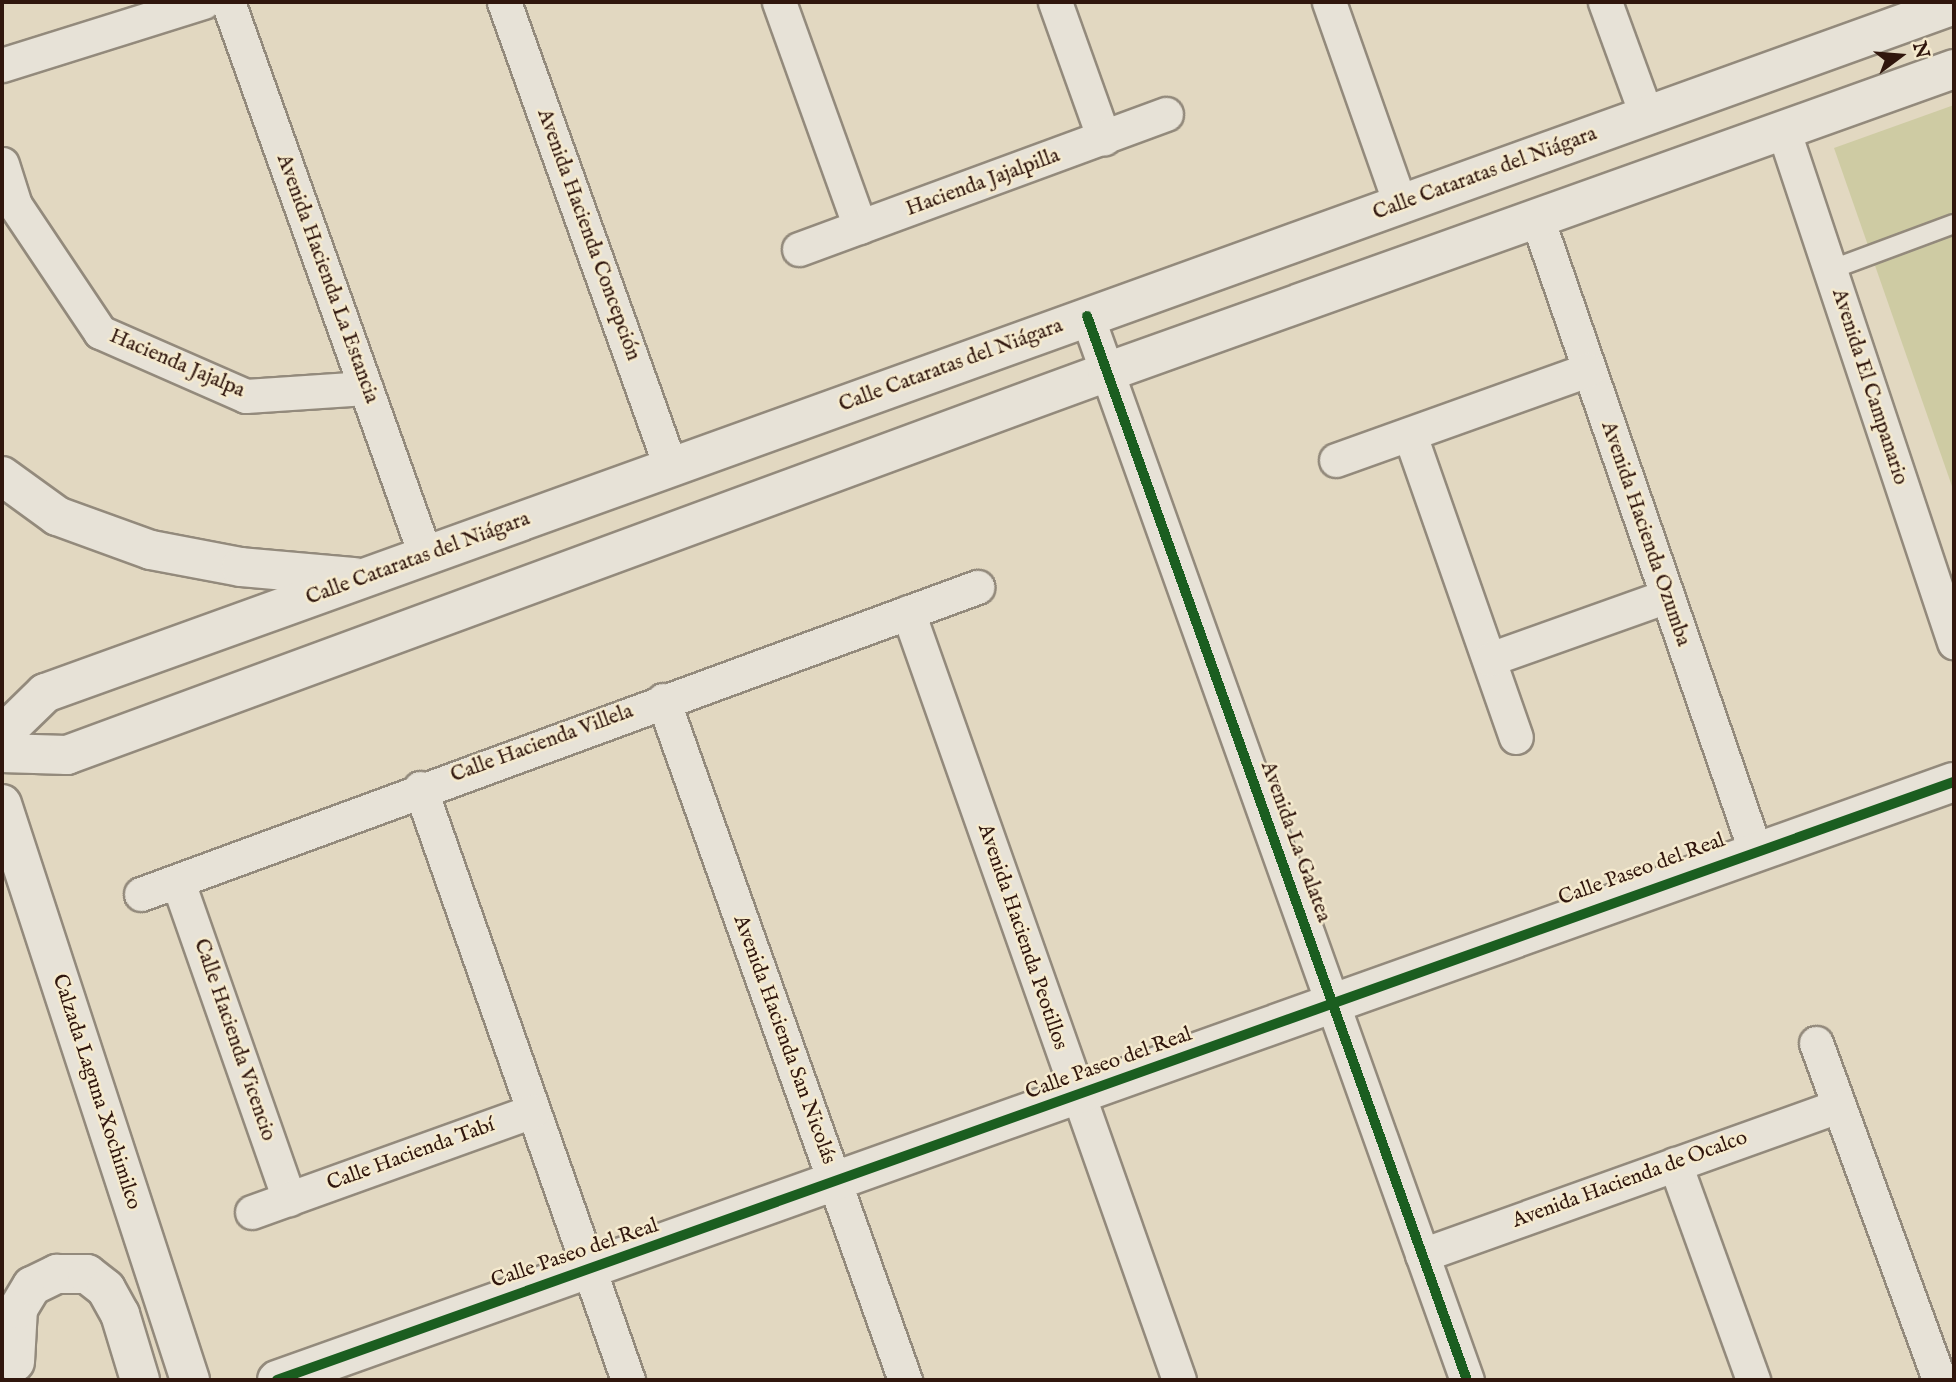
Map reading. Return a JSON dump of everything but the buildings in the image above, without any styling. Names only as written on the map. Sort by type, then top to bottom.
[{"type":"main road","name":"Calle Cataratas del Niágara","points":[[2,736],[45,692],[1954,5]]},
{"type":"main road","points":[[2,753],[67,755],[1107,372],[1954,69]]},
{"type":"main road","points":[[2,476],[57,516],[151,550],[241,566],[366,578]]},
{"type":"main road","name":"Calle Paseo del Real","points":[[277,1380],[1077,1096],[1755,850],[1954,782]]},
{"type":"main road","name":"Calzada Laguna Xochimilco","points":[[2,804],[190,1380]]},
{"type":"main road","points":[[18,1371],[18,1309],[32,1286],[57,1274],[87,1275],[106,1289],[120,1314],[140,1380]]},
{"type":"main road","points":[[2,1319],[18,1371]]},
{"type":"street","points":[[2,65],[203,2]]},
{"type":"street","name":"Avenida Hacienda La Estancia","points":[[228,2],[426,557]]},
{"type":"street","name":"Avenida Hacienda Concepción","points":[[504,2],[671,468]]},
{"type":"street","points":[[779,2],[860,227]]},
{"type":"street","points":[[1055,2],[1104,139]]},
{"type":"street","points":[[1329,2],[1401,206]]},
{"type":"street","points":[[1605,2],[1646,114]]},
{"type":"street","name":"Hacienda Jajalpilla","points":[[799,249],[1166,114]]},
{"type":"street","name":"Avenida El Campanario","points":[[1784,132],[1951,625]]},
{"type":"street","name":"Hacienda Jajalpa","points":[[2,164],[15,205],[100,332],[246,396],[366,388]]},
{"type":"street","name":"Avenida Hacienda Ozumba","points":[[1537,218],[1755,850]]},
{"type":"street","name":"Avenida La Galatea","points":[[1087,316],[1467,1380]]},
{"type":"street","points":[[1336,460],[1588,370]]},
{"type":"street","points":[[1410,435],[1516,737]]},
{"type":"street","name":"Calle Hacienda Villela","points":[[141,894],[420,788],[977,587]]},
{"type":"street","points":[[1490,659],[1667,596]]},
{"type":"street","name":"Avenida Hacienda Peotillos","points":[[908,612],[1077,1096],[1180,1380]]},
{"type":"street","name":"Avenida Hacienda San Nicolás","points":[[663,700],[905,1380]]},
{"type":"street","points":[[420,788],[628,1380]]},
{"type":"street","name":"Calle Hacienda Vicencio","points":[[178,881],[289,1199]]},
{"type":"street","points":[[1816,1043],[1939,1380]]},
{"type":"street","name":"Avenida Hacienda de Ocalco","points":[[1422,1255],[1838,1107]]},
{"type":"street","name":"Calle Hacienda Tabí","points":[[252,1212],[532,1111]]},
{"type":"street","points":[[1675,1164],[1753,1380]]},
{"type":"lane","points":[[1830,270],[1954,224]]},
{"type":"shaded area","points":[[1954,105],[1954,492],[1834,148]]},
{"type":"cycle path","points":[[1087,316],[1467,1380]]},
{"type":"cycle path","points":[[277,1380],[1954,782]]}]
